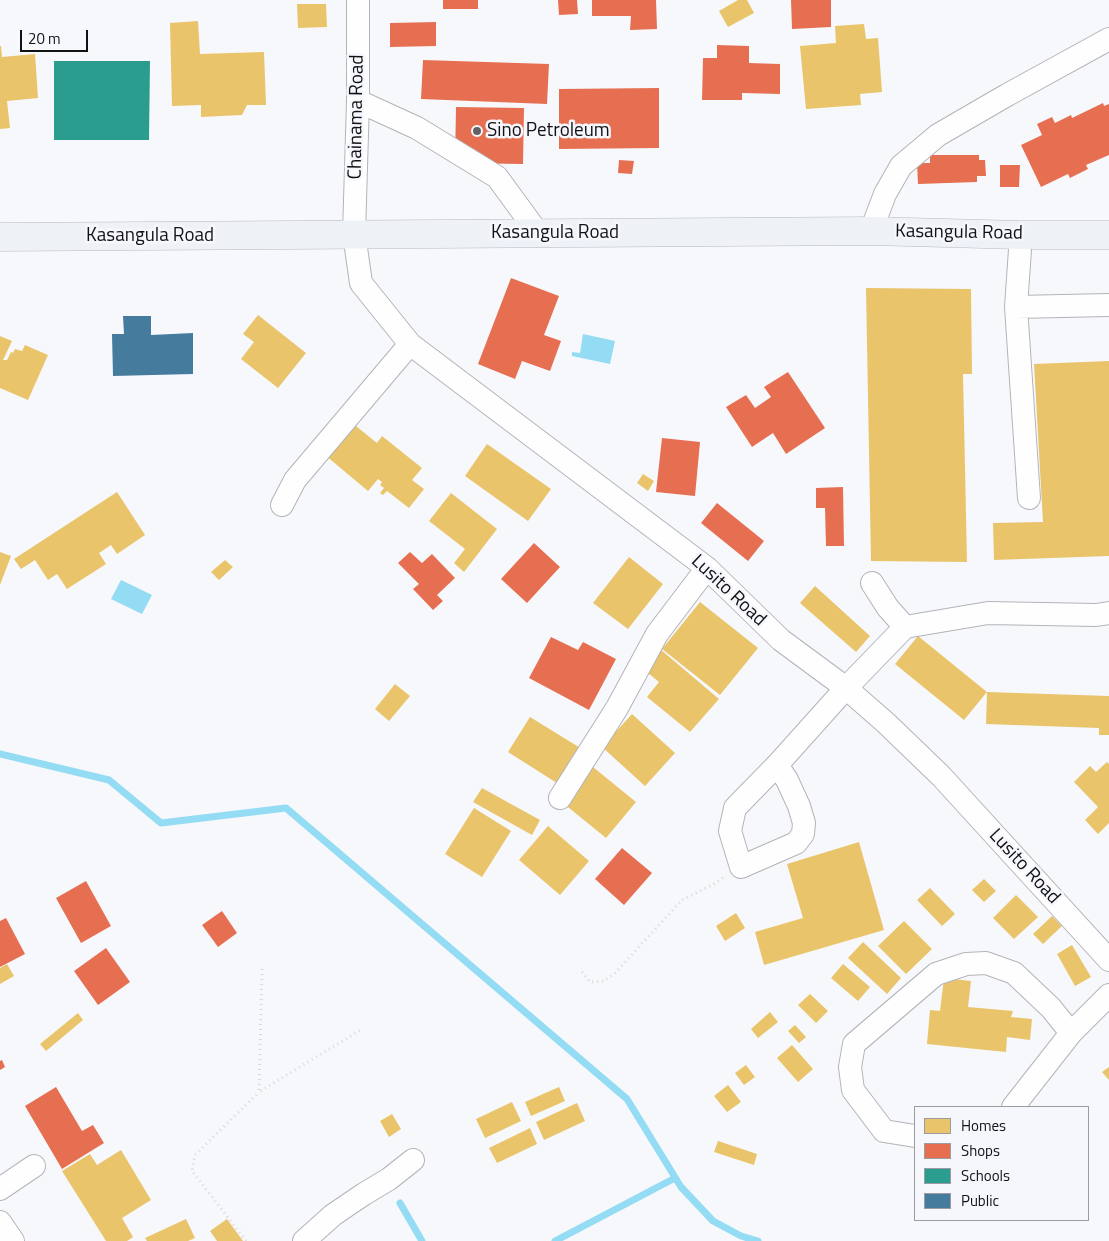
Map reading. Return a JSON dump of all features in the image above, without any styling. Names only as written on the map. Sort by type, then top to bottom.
[{"type":"main road","name":"Kasangula Road","points":[[0,236],[871,232],[1109,235]]},
{"type":"street","name":"Chainama Road","points":[[354,234],[358,101],[358,0]]},
{"type":"street","points":[[871,232],[885,194],[901,166],[938,135],[1109,38]]},
{"type":"street","points":[[358,101],[416,128],[497,177],[538,233]]},
{"type":"street","name":"Lusito Road","points":[[354,234],[361,283],[410,344],[706,568],[781,640],[846,688],[886,723],[941,776],[1109,960]]},
{"type":"street","points":[[1021,235],[1016,307],[1029,498]]},
{"type":"street","points":[[1016,307],[1109,305]]},
{"type":"street","points":[[282,505],[295,480],[410,344]]},
{"type":"street","points":[[560,798],[617,708],[657,634],[706,568]]},
{"type":"street","points":[[872,583],[888,608],[905,627]]},
{"type":"street","points":[[776,765],[799,806],[804,823],[803,834],[796,843],[741,867],[730,831],[735,808],[905,627],[988,613],[1096,615],[1109,613]]},
{"type":"street","points":[[914,1136],[884,1131],[853,1090],[850,1067],[854,1044],[936,974],[966,964],[986,963],[1014,972],[1052,1008],[1072,1033]]},
{"type":"street","points":[[1014,1106],[1072,1033],[1109,995]]},
{"type":"street","points":[[304,1241],[333,1215],[389,1179],[413,1160]]},
{"type":"street","points":[[0,1189],[34,1166]]},
{"type":"street","points":[[0,1222],[13,1241]]},
{"type":"path","points":[[582,972],[590,982],[604,981],[615,974],[682,900],[712,886],[741,867]]},
{"type":"path","points":[[259,1092],[262,969]]},
{"type":"path","points":[[246,1241],[192,1171],[195,1155],[259,1092],[362,1029]]},
{"type":"water","points":[[583,334],[615,341],[610,364],[572,356],[572,352],[580,353]]},
{"type":"water","points":[[121,580],[152,595],[142,614],[111,599]]},
{"type":"building: Homes","points":[[738,0],[747,0],[754,13],[728,27],[719,11]]},
{"type":"building: Homes","points":[[297,4],[326,4],[327,27],[298,28]]},
{"type":"building: Homes","points":[[198,21],[200,54],[264,52],[266,105],[247,105],[242,115],[201,117],[201,105],[172,106],[170,23]]},
{"type":"building: Homes","points":[[864,24],[866,39],[878,38],[882,92],[860,94],[861,105],[806,109],[800,46],[836,43],[835,26]]},
{"type":"building: Homes","points":[[0,46],[2,57],[35,54],[38,98],[7,101],[10,128],[0,129]]},
{"type":"building: Homes","points":[[866,288],[971,289],[972,374],[963,374],[967,562],[871,561]]},
{"type":"building: Homes","points":[[258,315],[306,353],[278,388],[241,359],[254,342],[243,334]]},
{"type":"building: Homes","points":[[0,336],[12,341],[3,360],[7,360],[15,349],[22,351],[25,345],[48,355],[28,400],[0,388]]},
{"type":"building: Homes","points":[[1109,361],[1109,556],[994,560],[993,523],[1043,522],[1034,364]]},
{"type":"building: Homes","points":[[351,422],[377,443],[382,436],[422,468],[412,480],[424,489],[409,508],[387,491],[383,495],[380,493],[384,488],[380,485],[382,482],[378,479],[368,491],[325,455]]},
{"type":"building: Homes","points":[[487,444],[551,489],[528,521],[465,476]]},
{"type":"building: Homes","points":[[643,474],[654,481],[648,491],[637,483]]},
{"type":"building: Homes","points":[[117,492],[145,535],[117,554],[111,545],[99,553],[106,564],[67,589],[57,574],[48,580],[35,560],[21,569],[14,559]]},
{"type":"building: Homes","points":[[451,493],[497,529],[464,572],[454,563],[465,549],[429,521]]},
{"type":"building: Homes","points":[[0,552],[11,556],[0,585]]},
{"type":"building: Homes","points":[[629,557],[663,584],[628,629],[593,603]]},
{"type":"building: Homes","points":[[225,560],[233,567],[219,580],[211,572]]},
{"type":"building: Homes","points":[[815,586],[870,636],[856,652],[800,603]]},
{"type":"building: Homes","points":[[700,602],[758,648],[720,695],[662,649]]},
{"type":"building: Homes","points":[[918,636],[987,692],[964,720],[895,664]]},
{"type":"building: Homes","points":[[660,649],[719,699],[690,732],[647,697],[659,682],[643,669]]},
{"type":"building: Homes","points":[[395,684],[410,696],[389,721],[375,709]]},
{"type":"building: Homes","points":[[987,692],[1109,696],[1109,735],[1099,735],[1099,728],[986,724]]},
{"type":"building: Homes","points":[[632,714],[675,753],[645,786],[602,747]]},
{"type":"building: Homes","points":[[530,717],[582,749],[560,785],[508,752]]},
{"type":"building: Homes","points":[[1107,762],[1109,764],[1109,823],[1098,834],[1085,820],[1098,807],[1074,782],[1090,766],[1096,772]]},
{"type":"building: Homes","points":[[593,767],[636,802],[606,838],[563,803]]},
{"type":"building: Homes","points":[[482,788],[540,820],[532,835],[473,802]]},
{"type":"building: Homes","points":[[474,808],[511,831],[482,877],[445,854]]},
{"type":"building: Homes","points":[[548,826],[589,861],[560,895],[519,860]]},
{"type":"building: Homes","points":[[859,842],[884,930],[764,965],[755,932],[803,918],[787,864]]},
{"type":"building: Homes","points":[[984,879],[996,891],[984,902],[972,890]]},
{"type":"building: Homes","points":[[930,888],[955,914],[942,926],[917,900]]},
{"type":"building: Homes","points":[[1016,895],[1038,917],[1014,939],[993,918]]},
{"type":"building: Homes","points":[[736,913],[745,928],[725,941],[716,926]]},
{"type":"building: Homes","points":[[1052,916],[1062,926],[1043,944],[1033,934]]},
{"type":"building: Homes","points":[[904,921],[932,949],[906,974],[878,946]]},
{"type":"building: Homes","points":[[863,942],[901,978],[887,994],[848,958]]},
{"type":"building: Homes","points":[[1072,945],[1091,977],[1075,986],[1057,954]]},
{"type":"building: Homes","points":[[7,964],[14,976],[0,984],[0,968]]},
{"type":"building: Homes","points":[[843,964],[870,987],[858,1001],[831,978]]},
{"type":"building: Homes","points":[[944,978],[971,981],[968,1007],[1013,1011],[1011,1017],[1032,1019],[1030,1040],[1007,1037],[1006,1052],[927,1044],[930,1010],[940,1011]]},
{"type":"building: Homes","points":[[810,994],[828,1011],[816,1023],[798,1005]]},
{"type":"building: Homes","points":[[770,1012],[778,1022],[758,1038],[751,1029]]},
{"type":"building: Homes","points":[[78,1013],[83,1020],[46,1051],[40,1044]]},
{"type":"building: Homes","points":[[795,1025],[806,1037],[799,1043],[788,1031]]},
{"type":"building: Homes","points":[[792,1045],[813,1069],[798,1082],[777,1058]]},
{"type":"building: Homes","points":[[746,1065],[755,1077],[744,1085],[735,1073]]},
{"type":"building: Homes","points":[[1109,1067],[1109,1080],[1102,1072]]},
{"type":"building: Homes","points":[[728,1085],[741,1102],[727,1112],[714,1096]]},
{"type":"building: Homes","points":[[559,1087],[565,1101],[531,1116],[525,1102]]},
{"type":"building: Homes","points":[[512,1102],[521,1121],[485,1138],[476,1119]]},
{"type":"building: Homes","points":[[577,1103],[585,1121],[544,1140],[536,1122]]},
{"type":"building: Homes","points":[[392,1114],[401,1129],[389,1137],[380,1121]]},
{"type":"building: Homes","points":[[530,1128],[537,1144],[497,1163],[489,1148]]},
{"type":"building: Homes","points":[[718,1141],[757,1154],[754,1165],[714,1152]]},
{"type":"building: Homes","points":[[121,1150],[151,1200],[122,1218],[133,1237],[127,1241],[106,1241],[62,1171],[90,1154],[97,1165]]},
{"type":"building: Homes","points":[[186,1219],[195,1238],[188,1241],[147,1241],[145,1238]]},
{"type":"building: Homes","points":[[227,1219],[243,1241],[217,1241],[210,1231]]},
{"type":"building: Shops","points":[[443,0],[478,0],[478,9],[443,9]]},
{"type":"building: Shops","points":[[558,0],[577,0],[578,14],[559,15]]},
{"type":"building: Shops","points":[[592,0],[656,0],[657,29],[630,30],[631,16],[592,16]]},
{"type":"building: Shops","points":[[791,0],[831,0],[831,27],[792,29]]},
{"type":"building: Shops","points":[[436,22],[436,46],[390,47],[390,23]]},
{"type":"building: Shops","points":[[717,45],[749,46],[749,63],[780,64],[780,94],[742,93],[742,100],[702,100],[703,58],[717,58]]},
{"type":"building: Shops","points":[[423,60],[549,64],[547,104],[421,99]]},
{"type":"building: Shops","points":[[659,88],[659,148],[559,149],[559,89]]},
{"type":"building: Shops","points":[[1103,103],[1104,106],[1109,104],[1109,155],[1086,165],[1088,169],[1070,178],[1068,174],[1041,187],[1021,145],[1042,135],[1037,124],[1052,117],[1055,123],[1071,115],[1072,118]]},
{"type":"building: Shops","points":[[456,107],[524,108],[523,164],[455,163]]},
{"type":"building: Shops","points":[[930,155],[979,155],[979,160],[985,160],[986,176],[977,176],[977,182],[918,184],[917,163],[930,163]]},
{"type":"building: Shops","points":[[619,160],[634,161],[632,174],[618,173]]},
{"type":"building: Shops","points":[[1000,165],[1020,165],[1019,187],[1000,187]]},
{"type":"building: Shops","points":[[511,278],[559,296],[544,335],[561,341],[550,371],[522,361],[515,379],[478,364]]},
{"type":"building: Shops","points":[[788,372],[825,428],[786,454],[773,433],[752,447],[726,407],[746,395],[755,408],[771,397],[764,387]]},
{"type":"building: Shops","points":[[662,438],[700,442],[695,496],[656,492]]},
{"type":"building: Shops","points":[[843,487],[844,546],[826,546],[825,508],[816,508],[816,488]]},
{"type":"building: Shops","points":[[717,503],[764,541],[748,561],[701,523]]},
{"type":"building: Shops","points":[[534,543],[560,567],[527,603],[501,579]]},
{"type":"building: Shops","points":[[410,552],[422,563],[432,554],[455,578],[437,595],[443,601],[433,610],[413,589],[419,584],[398,563]]},
{"type":"building: Shops","points":[[551,637],[578,650],[583,642],[616,659],[589,710],[529,678]]},
{"type":"building: Shops","points":[[622,848],[652,873],[624,905],[595,879]]},
{"type":"building: Shops","points":[[86,881],[111,926],[81,943],[56,898]]},
{"type":"building: Shops","points":[[222,911],[237,933],[218,947],[202,925]]},
{"type":"building: Shops","points":[[6,918],[25,954],[0,967],[0,921]]},
{"type":"building: Shops","points":[[106,948],[130,982],[98,1005],[74,971]]},
{"type":"building: Shops","points":[[2,1060],[5,1067],[0,1070],[0,1061]]},
{"type":"building: Shops","points":[[56,1087],[82,1131],[93,1125],[104,1143],[62,1169],[25,1106]]},
{"type":"building: Schools","points":[[54,61],[150,61],[149,140],[54,140]]},
{"type":"building: Public","points":[[123,316],[151,316],[151,335],[193,333],[193,374],[113,376],[112,334],[124,334]]},
{"type":"waterway","points":[[0,754],[109,780],[161,823],[286,808],[627,1099],[681,1187],[713,1221],[741,1236],[758,1241]]},
{"type":"waterway","points":[[555,1241],[675,1178]]},
{"type":"waterway","points":[[400,1203],[422,1241]]},
{"type":"place","name":"Sino Petroleum","points":[[477,131]]}]
